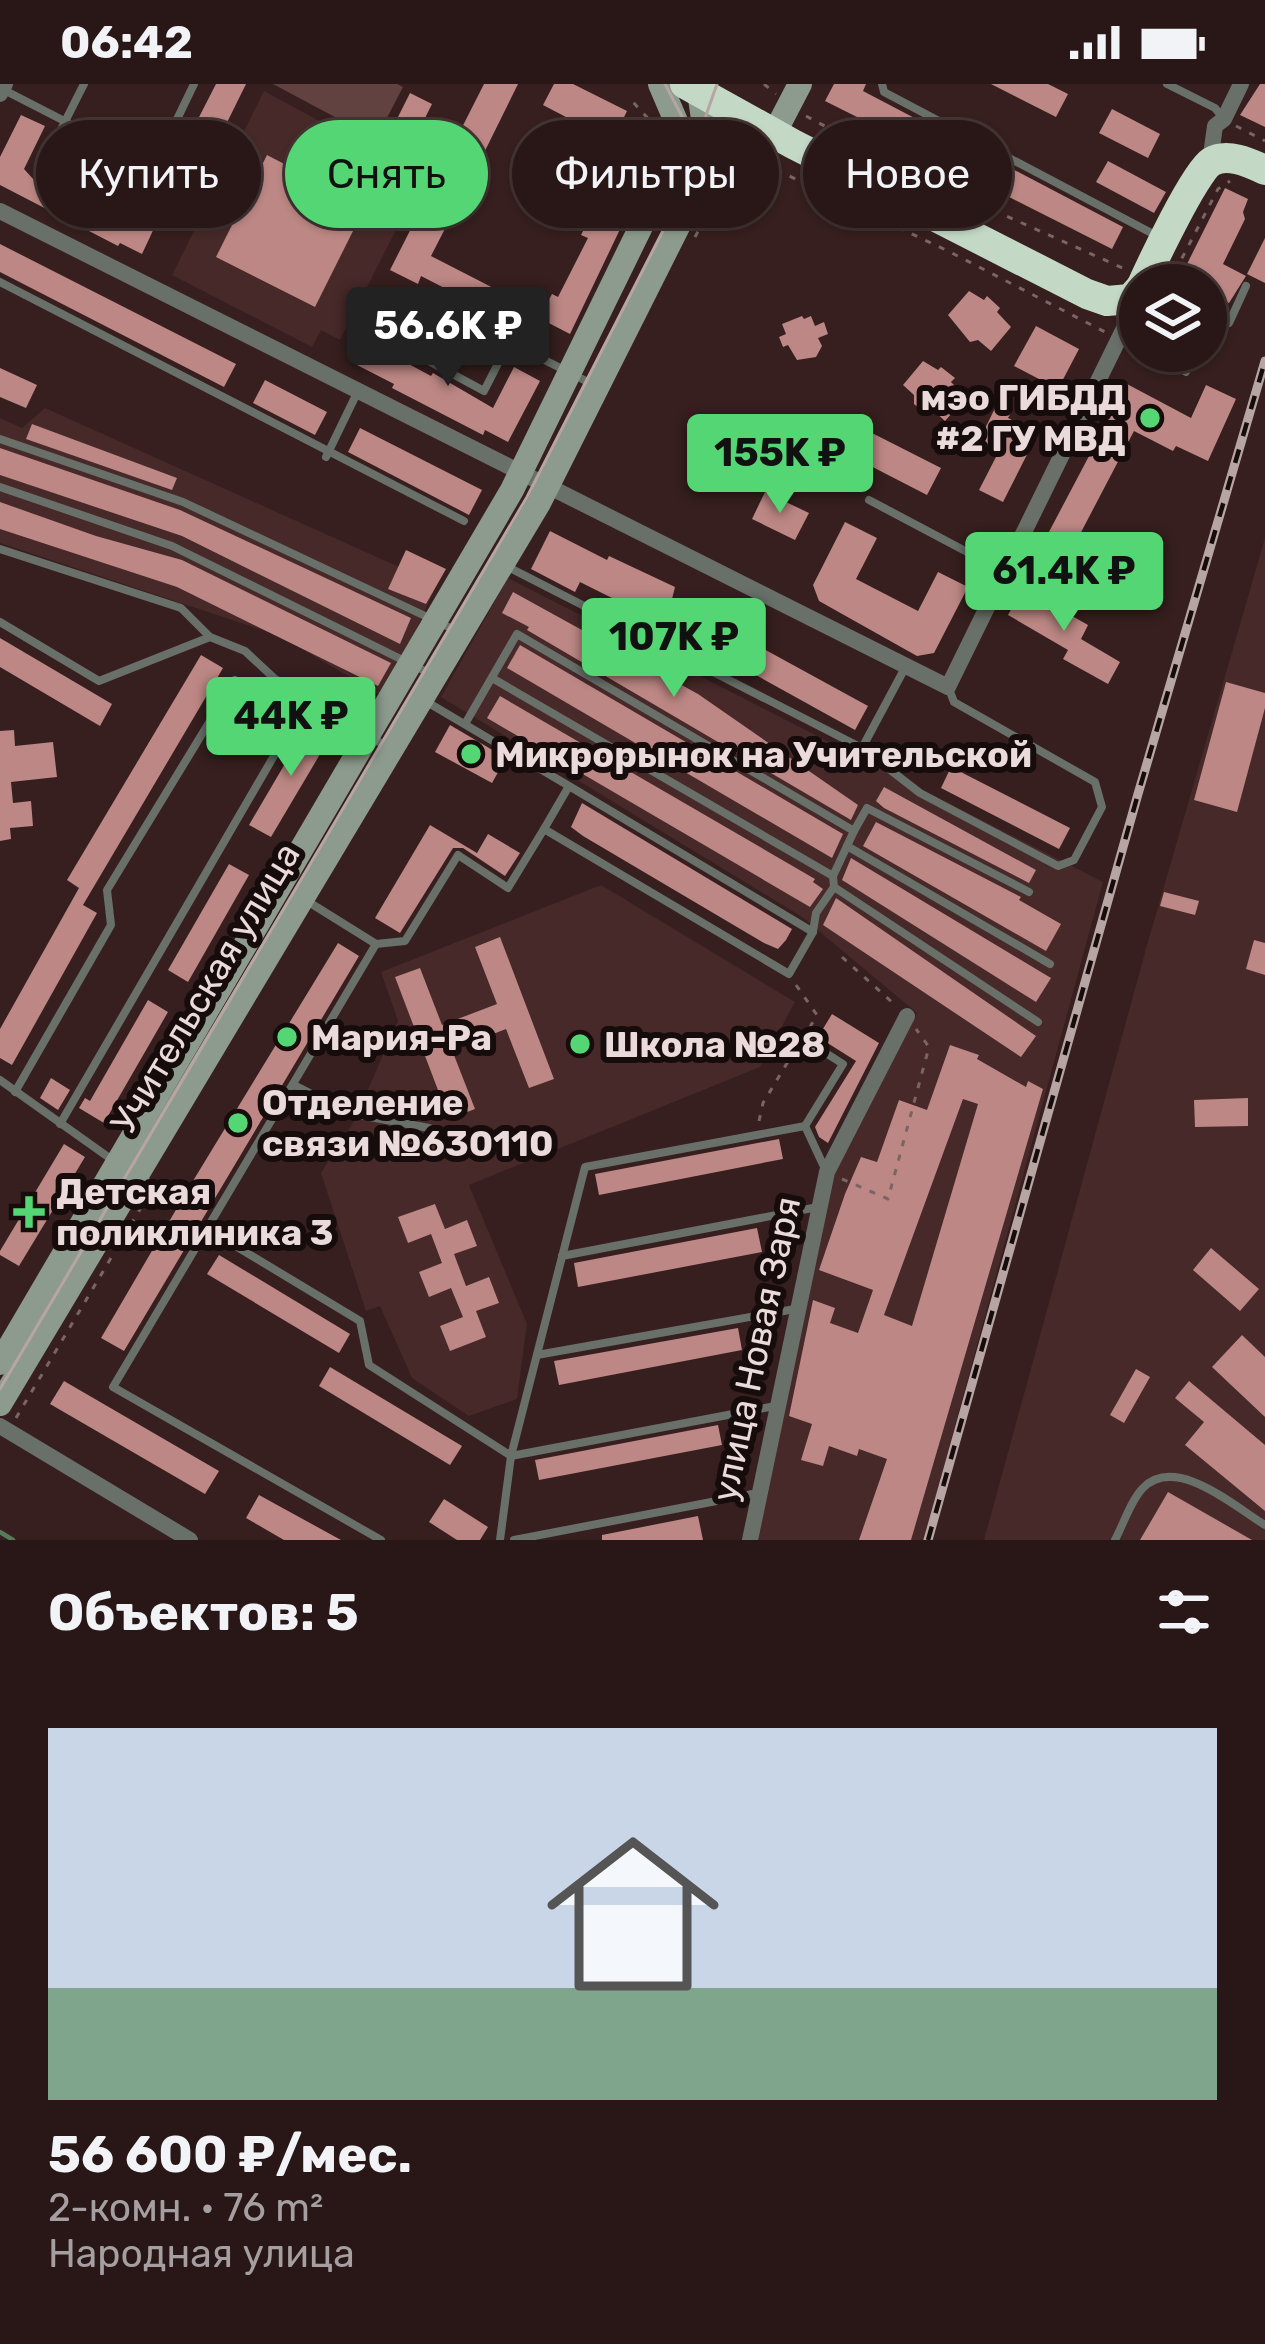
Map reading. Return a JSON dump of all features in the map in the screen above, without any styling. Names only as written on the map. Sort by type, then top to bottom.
[{"type":"highway","points":[[694,87],[750,120]]},
{"type":"highway","points":[[1152,264],[1195,182],[1221,171],[1223,158],[1245,160],[1265,170]]},
{"type":"highway","points":[[959,228],[1087,294],[1107,301],[1119,297]]},
{"type":"main road","points":[[660,84],[675,120]]},
{"type":"main road","points":[[779,124],[800,84]]},
{"type":"main road","points":[[680,120],[694,87]]},
{"type":"main road","name":"Учительская улица","points":[[694,87],[701,120]]},
{"type":"main road","name":"Учительская улица","points":[[0,1363],[301,898],[380,743],[422,679],[436,620],[520,474],[640,228]]},
{"type":"main road","name":"Учительская улица","points":[[0,1402],[126,1169],[380,743],[422,679],[460,633],[548,488],[678,228]]},
{"type":"street","points":[[1221,171],[1215,126],[1224,119],[1241,84]]},
{"type":"street","points":[[0,211],[948,687],[1119,339]]},
{"type":"street","name":"улица Новая Заря","points":[[750,1540],[827,1172],[907,1016]]},
{"type":"street","points":[[0,1426],[190,1540]]},
{"type":"lane","points":[[66,120],[84,84]]},
{"type":"lane","points":[[176,120],[194,84]]},
{"type":"lane","points":[[882,84],[884,92],[937,120]]},
{"type":"lane","points":[[1167,84],[1210,105],[1224,119]]},
{"type":"lane","points":[[2,89],[61,120]]},
{"type":"lane","points":[[1012,160],[1166,240]]},
{"type":"lane","points":[[0,282],[464,521]]},
{"type":"lane","points":[[1227,322],[1246,286]]},
{"type":"lane","points":[[410,351],[484,392],[509,342],[598,387]]},
{"type":"lane","points":[[327,454],[357,393]]},
{"type":"lane","points":[[0,439],[183,502],[460,633]]},
{"type":"lane","points":[[0,487],[172,546],[422,679],[466,724],[813,932]]},
{"type":"lane","points":[[869,500],[1004,572]]},
{"type":"lane","points":[[0,550],[181,608],[210,637],[245,651],[274,679],[380,743]]},
{"type":"lane","points":[[503,564],[862,748],[920,793],[1058,866],[1074,860],[1102,807],[1095,782],[954,702],[948,687]]},
{"type":"lane","points":[[0,622],[99,681],[210,637]]},
{"type":"lane","points":[[466,724],[517,634],[854,831]]},
{"type":"lane","points":[[862,748],[906,666]]},
{"type":"lane","points":[[492,678],[833,882],[1038,1022]]},
{"type":"lane","points":[[15,1093],[110,925],[107,890],[235,680]]},
{"type":"lane","points":[[60,1124],[307,699]]},
{"type":"lane","points":[[301,898],[376,944],[405,941],[458,855],[508,888],[569,786]]},
{"type":"lane","points":[[544,829],[788,974],[813,932],[816,913],[867,808],[1029,892]]},
{"type":"lane","points":[[847,846],[1050,964]]},
{"type":"lane","points":[[376,944],[113,1387],[381,1540]]},
{"type":"lane","points":[[500,1540],[512,1456],[584,1167],[805,1126],[843,1064],[810,1043]]},
{"type":"lane","points":[[0,1080],[126,1169],[181,1201]]},
{"type":"lane","points":[[294,1085],[349,1113],[429,1128]]},
{"type":"lane","points":[[805,1126],[827,1172]]},
{"type":"lane","points":[[562,1256],[820,1207]]},
{"type":"lane","points":[[202,1214],[360,1321],[368,1364],[512,1456],[776,1406]]},
{"type":"lane","points":[[537,1355],[796,1308]]},
{"type":"lane","points":[[1115,1540],[1143,1488],[1165,1476],[1190,1480],[1265,1525]]},
{"type":"lane","points":[[514,1540],[759,1493]]},
{"type":"path","points":[[633,102],[649,120]]},
{"type":"path","points":[[1224,119],[1265,141]]},
{"type":"path","points":[[779,171],[949,251],[1119,339]]},
{"type":"path","points":[[1179,264],[1218,189],[1221,171]]},
{"type":"path","points":[[827,1172],[888,1199],[929,1047],[907,1016],[842,957]]},
{"type":"path","points":[[757,1135],[763,1103],[817,1015],[788,974]]},
{"type":"shaded area","points":[[273,84],[403,87],[386,120],[340,120]]},
{"type":"shaded area","points":[[264,91],[318,120],[285,120],[285,228],[397,228],[340,340],[321,330],[312,347],[172,275],[196,228],[261,228],[261,120],[250,120]]},
{"type":"shaded area","points":[[45,408],[437,584],[385,698],[280,636],[0,543],[0,418],[22,428]]},
{"type":"shaded area","points":[[1265,538],[1265,1540],[984,1540],[1147,945]]},
{"type":"shaded area","points":[[508,578],[1103,882],[924,1540],[758,1540],[829,1186],[917,1013],[802,917],[441,697]]},
{"type":"shaded area","name":"Школа №28","points":[[601,885],[795,1002],[760,1067],[469,1185],[527,1324],[517,1399],[469,1416],[412,1378],[380,1306],[366,1311],[321,1173],[354,1121],[398,1021],[381,972]]},
{"type":"building","points":[[216,84],[246,84],[228,120],[198,120]]},
{"type":"building","points":[[484,84],[518,84],[488,145],[488,120],[466,120]]},
{"type":"building","points":[[554,84],[573,84],[627,111],[623,120],[572,120],[543,105]]},
{"type":"building","points":[[834,84],[866,84],[863,91],[918,120],[863,120],[825,101]]},
{"type":"building","points":[[991,84],[1048,84],[1068,94],[1056,117]]},
{"type":"building","points":[[1260,84],[1265,84],[1265,127],[1240,115]]},
{"type":"building","points":[[410,93],[432,104],[424,120],[396,120]]},
{"type":"building","points":[[1112,109],[1160,134],[1148,158],[1099,133]]},
{"type":"building","points":[[21,115],[36,122],[36,144],[24,169],[36,180],[36,204],[0,185],[0,157]]},
{"type":"building","points":[[267,155],[285,164],[285,228],[354,228],[315,307],[216,257],[230,228],[261,228],[261,167]]},
{"type":"building","points":[[1108,161],[1166,192],[1154,213],[1096,182]]},
{"type":"building","points":[[1012,169],[1123,227],[1112,249],[1012,199]]},
{"type":"building","points":[[1225,188],[1248,199],[1245,219],[1223,264],[1187,264]]},
{"type":"building","points":[[83,228],[154,228],[142,254]]},
{"type":"building","points":[[411,228],[445,228],[431,256],[505,294],[495,314],[421,276],[418,284],[390,270]]},
{"type":"building","points":[[585,228],[621,228],[570,334],[539,318],[552,294],[558,297],[588,238],[581,235]]},
{"type":"building","points":[[1265,238],[1265,283],[1247,274]]},
{"type":"building","points":[[0,244],[236,364],[224,387],[0,272]]},
{"type":"building","points":[[1227,266],[1246,276],[1227,302]]},
{"type":"building","points":[[969,291],[984,300],[987,296],[1011,327],[991,351],[978,340],[970,342],[948,315]]},
{"type":"building","points":[[811,316],[815,326],[824,322],[828,334],[818,338],[822,346],[816,357],[797,360],[779,337],[786,334],[782,324]]},
{"type":"building","points":[[379,321],[403,334],[392,355],[493,408],[514,367],[540,381],[508,442],[485,430],[483,435],[357,365]]},
{"type":"building","points":[[1036,326],[1079,349],[1058,389],[1014,366]]},
{"type":"building","points":[[923,361],[955,378],[951,382],[966,397],[945,421],[933,410],[924,412],[914,404],[914,395],[903,385]]},
{"type":"building","points":[[0,368],[37,385],[26,408],[0,397]]},
{"type":"building","points":[[265,380],[327,412],[315,435],[253,403]]},
{"type":"building","points":[[1127,384],[1191,418],[1206,385],[1236,399],[1208,461],[1176,446],[1173,451],[1134,431],[1066,561],[1041,547]]},
{"type":"building","points":[[997,404],[1012,411],[1008,418],[1038,433],[1003,502],[979,490],[997,455],[977,445]]},
{"type":"building","points":[[32,424],[177,478],[172,490],[26,439]]},
{"type":"building","points":[[360,428],[482,490],[469,515],[348,452]]},
{"type":"building","points":[[872,433],[941,468],[927,495],[859,460]]},
{"type":"building","points":[[0,448],[180,510],[411,618],[400,644],[182,536],[0,475]]},
{"type":"building","points":[[765,492],[809,513],[795,540],[752,519]]},
{"type":"building","points":[[0,502],[182,560],[391,663],[378,686],[177,587],[0,529]]},
{"type":"building","points":[[845,522],[877,538],[856,579],[918,611],[938,572],[968,587],[934,653],[917,656],[819,601],[813,585]]},
{"type":"building","points":[[550,531],[675,587],[670,607],[666,604],[658,621],[580,582],[575,592],[531,569]]},
{"type":"building","points":[[406,550],[446,569],[426,604],[388,589]]},
{"type":"building","points":[[1023,588],[1088,625],[1081,639],[1120,662],[1108,684],[1063,659],[1068,650],[1008,615]]},
{"type":"building","points":[[513,592],[698,694],[858,805],[851,820],[527,630],[529,627],[502,613]]},
{"type":"building","points":[[691,609],[868,706],[855,730],[678,632]]},
{"type":"building","points":[[0,638],[112,704],[100,726],[0,667]]},
{"type":"building","points":[[520,645],[843,834],[832,858],[507,668]]},
{"type":"building","points":[[201,655],[223,668],[83,905],[97,913],[12,1065],[0,1058],[0,1029],[79,888],[67,880]]},
{"type":"building","points":[[1226,682],[1265,693],[1237,812],[1194,800]]},
{"type":"building","points":[[500,696],[815,879],[823,889],[810,907],[487,718]]},
{"type":"building","points":[[310,721],[332,734],[271,837],[249,825]]},
{"type":"building","name":"Микрорынок на Учительской","points":[[450,725],[506,758],[492,783],[435,752]]},
{"type":"building","points":[[14,730],[15,746],[53,742],[57,777],[11,782],[13,803],[31,801],[33,826],[10,828],[11,839],[0,841],[0,731]]},
{"type":"building","points":[[951,767],[1070,828],[1059,849],[941,788]]},
{"type":"building","points":[[884,787],[1036,870],[1029,883],[884,808],[876,801]]},
{"type":"building","points":[[582,803],[792,929],[786,940],[778,949],[764,943],[583,836],[571,827]]},
{"type":"building","points":[[876,822],[1021,897],[1019,900],[1061,924],[1046,951],[863,846]]},
{"type":"building","points":[[430,825],[477,853],[488,834],[520,853],[505,876],[463,848],[453,848],[400,933],[375,918]]},
{"type":"building","points":[[851,858],[1051,978],[1036,1002],[842,880]]},
{"type":"building","points":[[229,864],[249,875],[188,982],[168,970]]},
{"type":"building","points":[[1164,892],[1199,901],[1195,915],[1160,906]]},
{"type":"building","points":[[836,898],[1036,1036],[1021,1057],[823,925]]},
{"type":"building","points":[[500,937],[554,1079],[529,1088],[506,1029],[452,1050],[475,1109],[449,1119],[395,977],[420,968],[442,1025],[497,1004],[475,947]]},
{"type":"building","points":[[1254,940],[1265,943],[1265,975],[1246,969]]},
{"type":"building","points":[[338,943],[359,956],[124,1351],[101,1338],[177,1208],[187,1206],[185,1194]]},
{"type":"building","points":[[148,1000],[168,1012],[104,1123],[79,1108],[85,1098],[90,1101]]},
{"type":"building","points":[[832,1014],[879,1043],[828,1143],[815,1127],[856,1061],[818,1037]]},
{"type":"building","points":[[950,1045],[979,1055],[977,1059],[1026,1087],[1028,1081],[1043,1089],[911,1540],[859,1540],[887,1459],[859,1449],[857,1456],[829,1446],[823,1466],[801,1460],[812,1424],[789,1416],[813,1300],[835,1308],[830,1323],[858,1333],[873,1290],[819,1270],[861,1157],[877,1162],[899,1100],[927,1110]],"holes":[[[963,1099],[978,1104],[912,1326],[884,1315]]]},
{"type":"building","points":[[51,1078],[70,1090],[58,1110],[40,1098]]},
{"type":"building","points":[[1248,1098],[1248,1126],[1195,1127],[1194,1100]]},
{"type":"building","points":[[779,1139],[783,1159],[599,1195],[595,1174]]},
{"type":"building","points":[[64,1144],[85,1157],[19,1266],[0,1251]]},
{"type":"building","points":[[435,1204],[445,1229],[467,1220],[477,1246],[454,1254],[466,1286],[489,1277],[499,1303],[476,1311],[486,1337],[450,1351],[440,1326],[463,1317],[451,1288],[429,1297],[419,1272],[442,1263],[431,1234],[408,1243],[398,1217]]},
{"type":"building","points":[[757,1228],[762,1252],[578,1287],[574,1263]]},
{"type":"building","points":[[1211,1248],[1259,1289],[1240,1311],[1193,1270]]},
{"type":"building","points":[[219,1255],[350,1334],[339,1353],[207,1274]]},
{"type":"building","points":[[738,1328],[742,1350],[559,1385],[554,1361]]},
{"type":"building","points":[[1242,1335],[1265,1357],[1265,1417],[1212,1367]]},
{"type":"building","points":[[330,1367],[462,1446],[450,1465],[319,1386]]},
{"type":"building","points":[[1136,1369],[1150,1377],[1124,1423],[1110,1415]]},
{"type":"building","points":[[64,1381],[219,1471],[205,1494],[50,1404]]},
{"type":"building","points":[[1189,1381],[1265,1445],[1265,1511],[1185,1445],[1204,1422],[1175,1398]]},
{"type":"building","points":[[718,1425],[722,1445],[539,1480],[535,1460]]},
{"type":"building","points":[[1168,1492],[1252,1540],[1140,1540]]},
{"type":"building","points":[[259,1495],[341,1540],[284,1540],[246,1518]]},
{"type":"building","points":[[444,1499],[488,1527],[480,1540],[457,1540],[429,1522]]},
{"type":"building","points":[[698,1516],[703,1540],[602,1540],[602,1535]]},
{"type":"waterway","points":[[0,1532],[13,1540]]},
{"type":"tram line","points":[[665,84],[684,120]]},
{"type":"tram line","points":[[0,1389],[527,497],[671,215],[717,84]]},
{"type":"railway","points":[[928,1540],[1265,361]]},
{"type":"place","name":"мэо ГИБДД #2 ГУ МВД","points":[[1150,418]]},
{"type":"place","name":"Микрорынок на Учительской","points":[[471,754]]},
{"type":"place","name":"Мария-Ра","points":[[287,1037]]},
{"type":"place","name":"Школа №28","points":[[580,1044]]},
{"type":"place","name":"Отделение связи №630110","points":[[238,1123]]},
{"type":"place","name":"Детская поликлиника 3","points":[[29,1212]]}]
